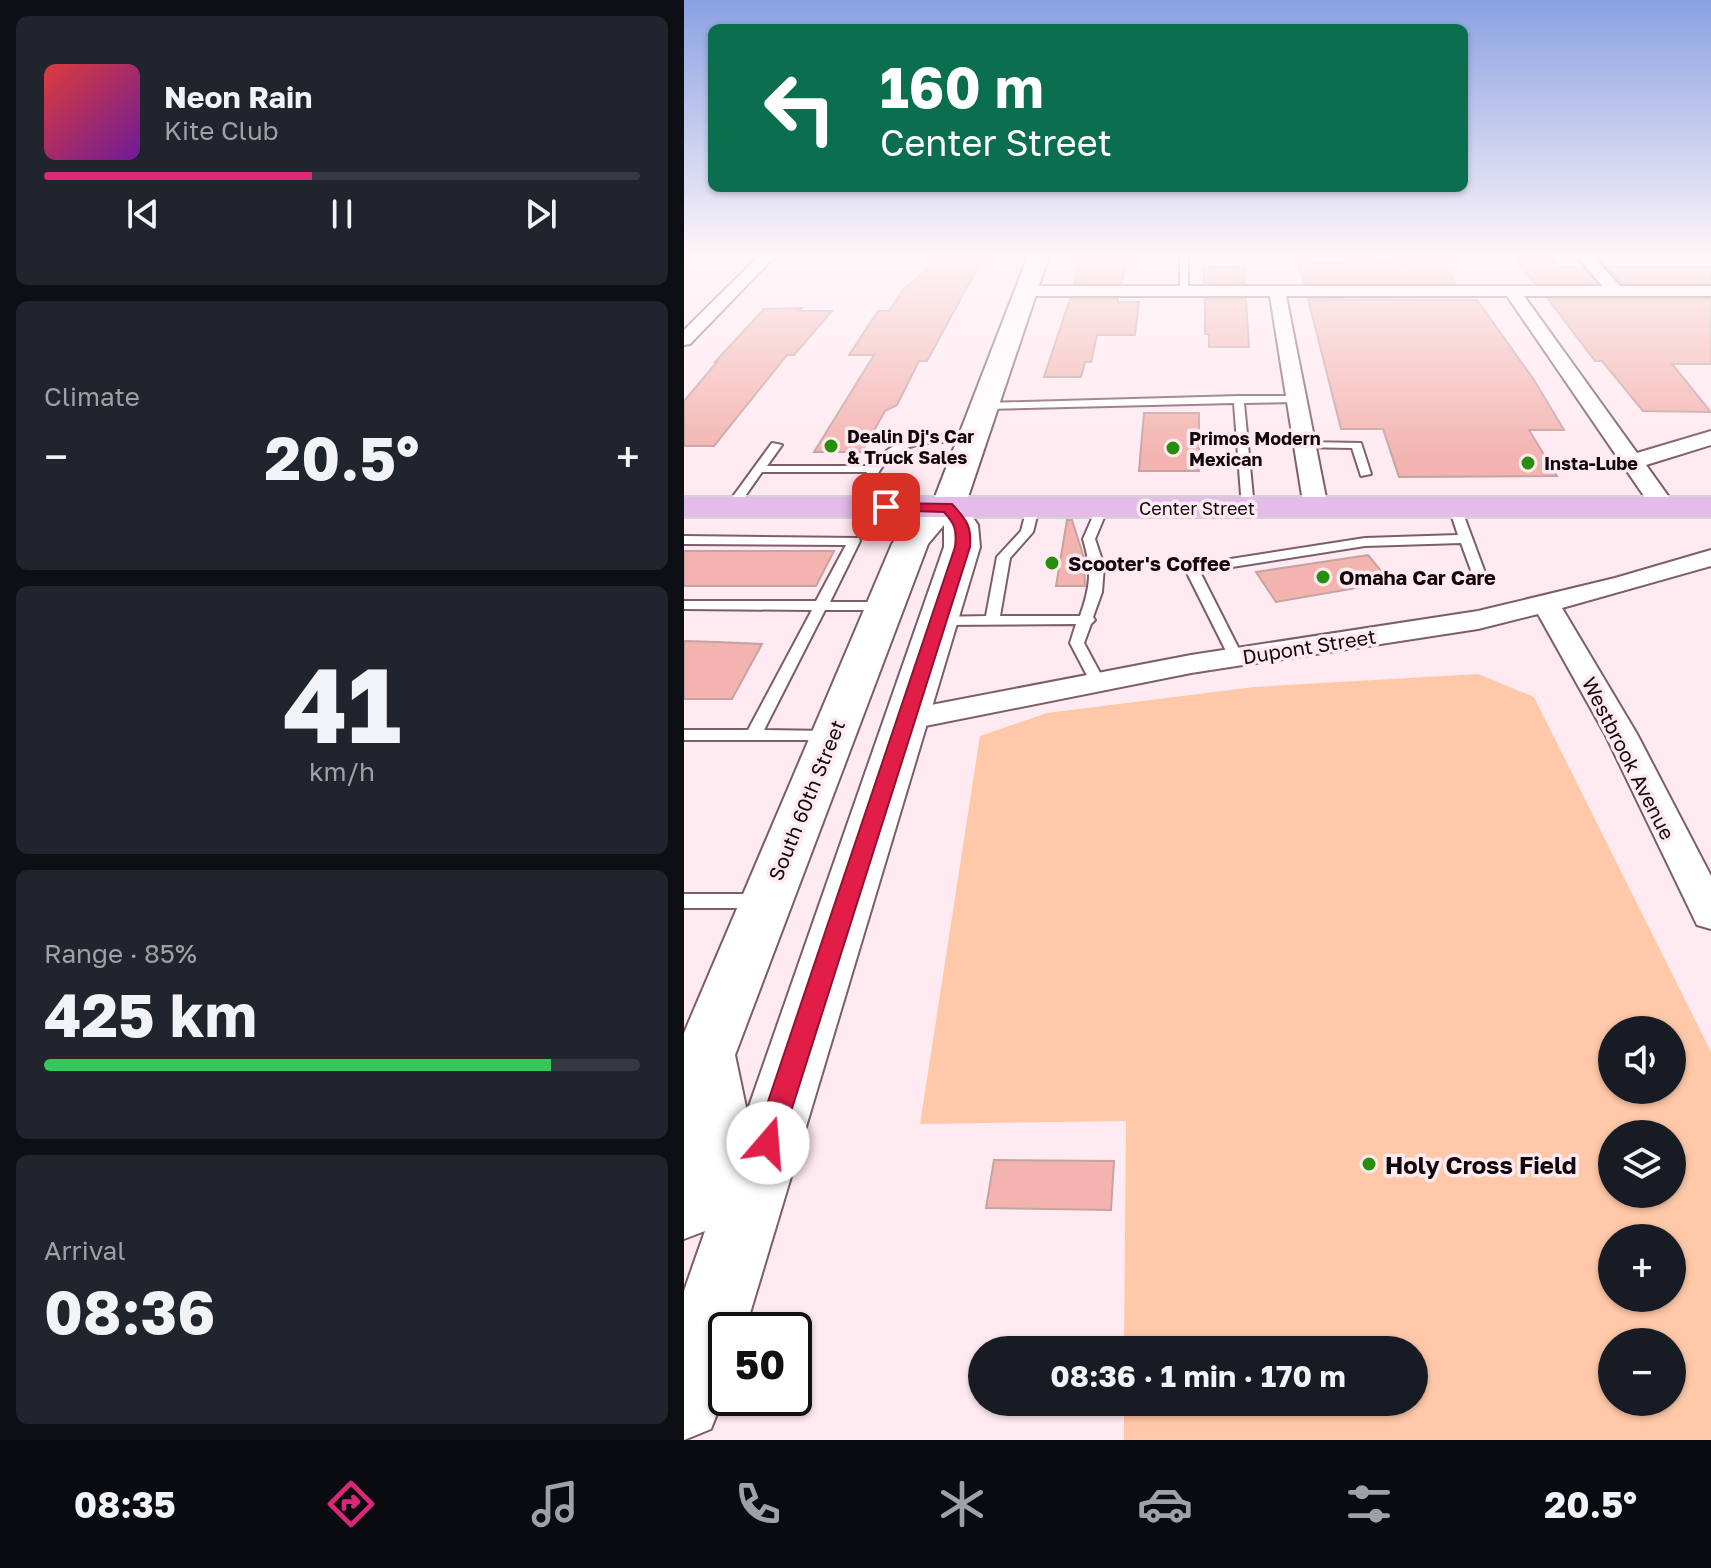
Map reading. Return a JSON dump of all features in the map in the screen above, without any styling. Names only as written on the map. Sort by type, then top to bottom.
[{"type":"main road","points":[[684,1402],[962,547],[964,532],[961,522],[948,507],[1015,323]]},
{"type":"main road","name":"Center Street","points":[[684,507],[1711,507]]},
{"type":"main road","name":"South 60th Street","points":[[694,1081],[916,532],[948,507]]},
{"type":"main road","points":[[684,1206],[715,1113],[694,1081]]},
{"type":"street","points":[[684,340],[701,323]]},
{"type":"street","points":[[1283,323],[1316,508]]},
{"type":"street","points":[[1535,323],[1664,507]]},
{"type":"street","points":[[1634,461],[1711,438]]},
{"type":"street","name":"Dupont Street","points":[[905,720],[1236,657],[1478,620],[1711,558]]},
{"type":"street","name":"Westbrook Avenue","points":[[1546,604],[1621,734],[1711,914]]},
{"type":"lane","points":[[1239,399],[1248,508]]},
{"type":"lane","points":[[985,406],[1296,399]]},
{"type":"lane","points":[[855,507],[886,452],[915,440],[972,438]]},
{"type":"lane","points":[[732,506],[776,445]]},
{"type":"lane","points":[[1304,445],[1357,445],[1365,474]]},
{"type":"lane","points":[[759,469],[875,469]]},
{"type":"lane","points":[[992,621],[1004,557],[1027,532],[1033,508]]},
{"type":"lane","points":[[1097,682],[1077,643],[1088,620],[1095,592],[1097,566],[1089,539],[1102,508]]},
{"type":"lane","points":[[1455,508],[1477,570]]},
{"type":"lane","points":[[1236,657],[1192,569],[1365,542],[1466,539]]},
{"type":"lane","points":[[684,540],[854,541],[754,735]]},
{"type":"lane","points":[[684,605],[884,606]]},
{"type":"lane","points":[[937,621],[1088,620]]},
{"type":"lane","points":[[684,735],[831,736]]},
{"type":"lane","points":[[684,901],[765,901]]},
{"type":"shaded area","name":"Holy Cross Field","points":[[1478,674],[1534,697],[1711,1052],[1711,1440],[1124,1440],[1124,1416],[1428,1416],[1428,1336],[1124,1336],[1126,1121],[920,1124],[980,736],[1047,713],[1254,687]]},
{"type":"building","points":[[751,323],[821,323],[794,355],[787,355],[714,446],[684,446],[684,401],[717,362],[714,363]]},
{"type":"building","points":[[870,323],[948,323],[927,361],[919,361],[897,405],[885,411],[862,452],[814,452],[874,355],[849,355]]},
{"type":"building","points":[[1062,323],[1136,323],[1135,335],[1097,335],[1091,362],[1085,362],[1081,377],[1044,377]]},
{"type":"building","points":[[1205,323],[1248,323],[1249,347],[1209,347],[1209,334],[1205,334]]},
{"type":"building","points":[[1314,323],[1494,323],[1534,380],[1564,430],[1529,430],[1557,476],[1399,477],[1383,429],[1341,429]]},
{"type":"building","points":[[1566,323],[1711,323],[1711,364],[1672,364],[1711,412],[1643,411],[1602,361],[1595,361]]},
{"type":"building","points":[[1144,413],[1199,413],[1199,471],[1139,471]]},
{"type":"building","points":[[1067,520],[1072,520],[1084,558],[1085,586],[1056,586]]},
{"type":"building","points":[[684,551],[834,551],[816,586],[684,586]]},
{"type":"building","name":"Omaha Car Care","points":[[1368,555],[1390,582],[1276,602],[1256,572]]},
{"type":"building","points":[[684,641],[762,644],[732,699],[684,699]]},
{"type":"building","points":[[994,1160],[1114,1161],[1111,1210],[986,1208]]},
{"type":"place","name":"Dealin Dj's Car & Truck Sales","points":[[831,446]]},
{"type":"place","name":"Primos Modern Mexican","points":[[1173,448]]},
{"type":"place","name":"Insta-Lube","points":[[1528,463]]},
{"type":"place","name":"Scooter's Coffee","points":[[1052,563]]},
{"type":"place","name":"Omaha Car Care","points":[[1323,577]]},
{"type":"place","name":"Holy Cross Field","points":[[1369,1164]]},
{"type":"route","points":[[768,1143],[962,547],[964,532],[961,522],[948,507],[886,507]]}]
